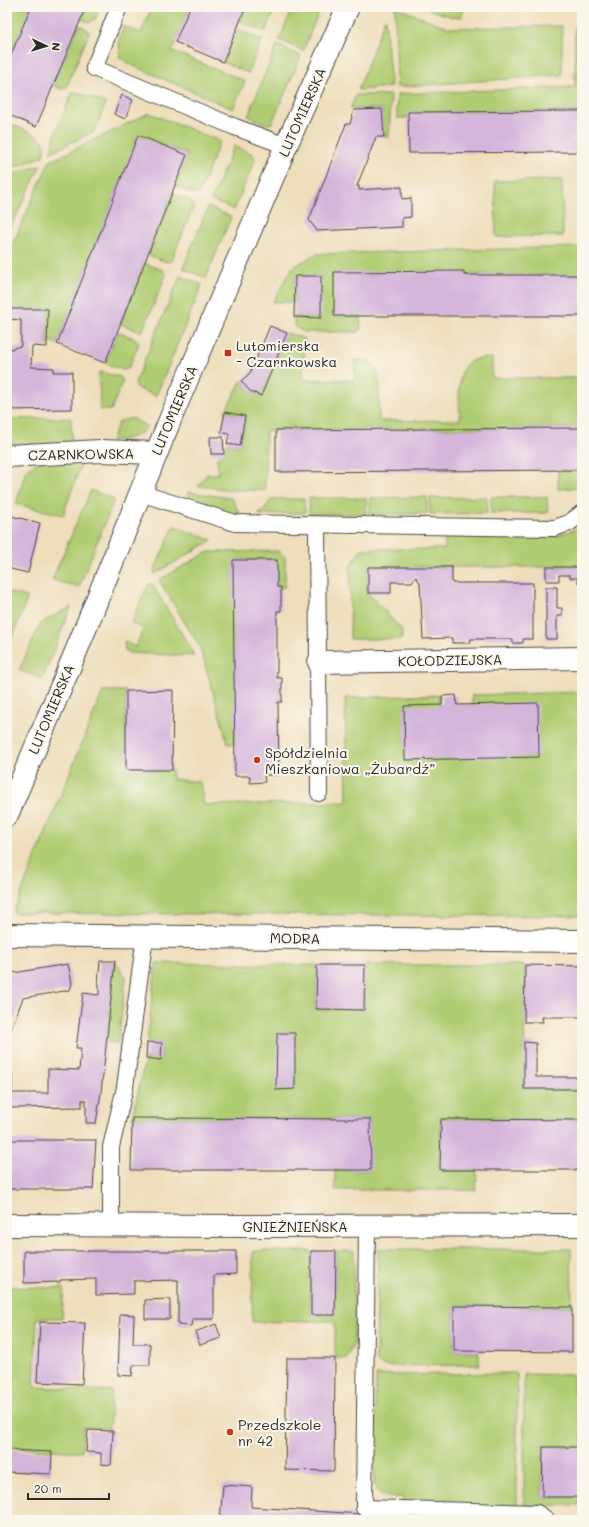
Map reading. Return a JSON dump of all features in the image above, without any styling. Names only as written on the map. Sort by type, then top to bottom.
[{"type":"street","name":"LUTOMIERSKA","points":[[7,815],[156,453],[286,146],[348,7]]},
{"type":"street","name":"CZARNKOWSKA","points":[[7,456],[100,451],[156,453]]},
{"type":"street","name":"KOŁODZIEJSKA","points":[[319,662],[582,658]]},
{"type":"street","name":"MODRA","points":[[7,935],[582,941]]},
{"type":"street","name":"GNIEŹNIEŃSKA","points":[[7,1225],[582,1225]]},
{"type":"lane","points":[[119,7],[94,68],[235,127],[286,146]]},
{"type":"lane","points":[[140,493],[235,523],[554,528],[569,523],[582,513]]},
{"type":"lane","points":[[317,525],[319,793]]},
{"type":"lane","points":[[111,1226],[112,1147],[125,1087],[145,936]]},
{"type":"lane","points":[[368,1226],[364,1508],[537,1513],[547,1520]]},
{"type":"green space","points":[[7,7],[31,7],[7,64]]},
{"type":"green space","points":[[86,7],[100,7],[95,19],[90,22],[81,19]]},
{"type":"green space","points":[[152,7],[190,7],[172,51],[245,81],[233,109],[132,65],[120,58],[119,42],[123,26],[141,33]]},
{"type":"green space","points":[[246,7],[276,7],[265,32],[240,21]]},
{"type":"green space","points":[[293,7],[321,7],[303,51],[279,40]]},
{"type":"green space","points":[[395,7],[449,28],[562,26],[562,75],[397,87]]},
{"type":"green space","points":[[422,7],[462,7],[462,17],[452,17]]},
{"type":"green space","points":[[385,18],[391,87],[358,90]]},
{"type":"green space","points":[[79,25],[88,30],[89,33],[66,88],[61,89],[53,85]]},
{"type":"green space","points":[[575,26],[582,26],[582,111],[409,112],[408,118],[397,118],[397,94],[575,87]]},
{"type":"green space","points":[[237,29],[262,40],[248,73],[223,62]]},
{"type":"green space","points":[[277,45],[301,56],[272,123],[267,124],[248,116]]},
{"type":"green space","points":[[73,91],[106,103],[94,132],[51,152],[56,131]]},
{"type":"green space","points":[[356,95],[391,95],[389,137],[384,137],[382,109],[350,109]]},
{"type":"green space","points":[[149,113],[220,141],[199,193],[194,194],[175,186],[187,154],[138,136],[57,344],[50,341],[47,347],[48,309],[7,309],[7,257],[49,162]]},
{"type":"green space","points":[[7,123],[40,138],[45,146],[43,156],[13,168],[7,168]]},
{"type":"green space","points":[[234,146],[253,154],[255,159],[234,210],[211,200]]},
{"type":"green space","points":[[41,165],[7,234],[7,175]]},
{"type":"green space","points":[[562,180],[563,236],[496,237],[495,181]]},
{"type":"green space","points":[[172,193],[191,201],[194,206],[171,261],[167,262],[148,255]]},
{"type":"green space","points":[[208,207],[231,217],[206,278],[183,268]]},
{"type":"green space","points":[[582,247],[582,275],[464,275],[334,316],[361,316],[360,332],[304,332],[294,326],[294,317],[320,318],[321,276],[295,276],[295,302],[273,302],[292,268],[315,254]]},
{"type":"green space","points":[[144,263],[163,270],[166,275],[143,330],[139,331],[121,324]]},
{"type":"green space","points":[[180,276],[202,285],[156,396],[137,388],[135,383]]},
{"type":"green space","points":[[118,332],[136,339],[139,344],[128,369],[123,370],[105,363]]},
{"type":"green space","points":[[287,333],[305,339],[303,380],[355,380],[355,360],[371,362],[375,366],[378,373],[380,390],[379,421],[460,420],[459,386],[463,370],[467,364],[473,360],[480,358],[492,358],[492,378],[582,378],[582,428],[266,430],[265,490],[232,490],[198,486],[207,474],[218,474],[217,458],[224,453],[227,444],[240,446],[245,416],[225,412],[241,381],[250,391],[261,396]]},
{"type":"green space","points":[[99,372],[120,377],[123,380],[111,410],[100,410]]},
{"type":"green space","points":[[71,418],[72,444],[7,444],[7,419]]},
{"type":"green space","points":[[131,418],[147,426],[140,433],[131,438],[111,441],[119,422]]},
{"type":"green space","points":[[83,459],[63,515],[16,504],[26,470],[39,461]]},
{"type":"green space","points":[[558,470],[582,470],[582,487],[558,489]]},
{"type":"green space","points":[[91,490],[114,500],[79,587],[52,580]]},
{"type":"green space","points":[[188,492],[231,498],[240,514],[232,514],[186,499]]},
{"type":"green space","points":[[427,497],[427,514],[370,514],[370,498]]},
{"type":"green space","points":[[487,497],[487,513],[430,514],[430,498]]},
{"type":"green space","points":[[491,497],[547,497],[548,513],[491,513]]},
{"type":"green space","points":[[309,498],[366,498],[366,514],[309,514]]},
{"type":"green space","points":[[272,499],[304,499],[305,513],[259,515]]},
{"type":"green space","points":[[174,526],[212,540],[155,574],[154,571]]},
{"type":"green space","points":[[582,527],[582,567],[368,567],[368,593],[402,630],[402,639],[350,639],[350,567],[361,549],[445,549],[445,536],[555,536]]},
{"type":"green space","points":[[279,551],[285,557],[285,587],[277,587],[276,560],[234,560],[235,744],[228,744],[200,647],[159,580],[208,552]]},
{"type":"green space","points":[[152,584],[194,656],[129,653],[125,650],[124,641],[135,647],[144,629],[131,623],[148,585]]},
{"type":"green space","points":[[7,592],[28,597],[7,651]]},
{"type":"green space","points":[[71,607],[42,679],[19,670],[41,623]]},
{"type":"green space","points":[[103,691],[126,691],[126,770],[172,770],[172,779],[200,782],[204,805],[347,802],[345,698],[439,695],[439,705],[472,705],[472,695],[582,692],[582,916],[13,913]]},
{"type":"green space","points":[[115,961],[126,977],[118,1043],[106,1042]]},
{"type":"green space","points":[[156,963],[317,965],[316,1009],[364,1009],[365,965],[525,965],[524,1089],[582,1089],[582,1120],[441,1119],[440,1170],[477,1170],[476,1190],[335,1190],[335,1170],[370,1170],[370,1119],[132,1118],[146,1058],[161,1059],[162,1043],[147,1042]]},
{"type":"green space","points":[[378,1249],[571,1249],[572,1307],[454,1306],[454,1351],[479,1352],[479,1365],[383,1366],[376,1361]]},
{"type":"green space","points":[[253,1251],[311,1251],[311,1315],[335,1315],[336,1251],[354,1251],[354,1342],[347,1358],[335,1358],[335,1321],[252,1322]]},
{"type":"green space","points":[[7,1287],[64,1288],[62,1318],[37,1318],[34,1387],[112,1391],[109,1428],[83,1427],[82,1452],[7,1447]]},
{"type":"green space","points":[[517,1373],[517,1507],[403,1504],[403,1497],[389,1497],[382,1495],[379,1492],[374,1484],[376,1375]]},
{"type":"green space","points":[[524,1374],[574,1375],[573,1392],[582,1393],[582,1447],[543,1447],[542,1497],[579,1497],[579,1505],[524,1506]]},
{"type":"green space","points":[[408,1517],[510,1520],[407,1520]]},
{"type":"building","points":[[31,7],[86,7],[36,127],[7,114],[7,64]]},
{"type":"building","points":[[190,7],[246,7],[223,62],[175,42]]},
{"type":"building","points":[[122,95],[133,100],[125,119],[114,114]]},
{"type":"building","points":[[382,109],[384,137],[376,137],[357,186],[359,186],[359,190],[402,187],[402,199],[411,198],[411,217],[402,218],[402,227],[317,231],[309,220],[346,124],[350,124],[354,110]]},
{"type":"building","points":[[582,111],[582,152],[409,153],[408,112]]},
{"type":"building","points":[[138,135],[187,155],[105,363],[57,344]]},
{"type":"building","points":[[464,271],[464,275],[582,275],[582,316],[334,316],[334,272]]},
{"type":"building","points":[[295,276],[321,276],[321,318],[294,317]]},
{"type":"building","points":[[7,309],[48,309],[47,347],[32,346],[31,367],[54,368],[53,372],[72,372],[72,409],[7,410],[7,350],[21,346],[21,320],[7,319]]},
{"type":"building","points":[[270,326],[287,333],[261,396],[250,391],[241,381],[250,373]]},
{"type":"building","points":[[225,412],[245,416],[240,446],[227,444],[229,434],[221,432]]},
{"type":"building","points":[[582,428],[582,470],[276,472],[276,430]]},
{"type":"building","points":[[210,437],[223,437],[224,454],[211,454]]},
{"type":"building","points":[[7,515],[40,523],[28,573],[7,568]]},
{"type":"building","points":[[233,560],[277,560],[277,587],[281,587],[281,611],[277,611],[277,678],[282,678],[282,702],[278,702],[279,775],[264,775],[265,782],[250,783],[250,776],[235,776]]},
{"type":"building","points":[[368,567],[452,567],[452,583],[533,583],[533,639],[523,639],[523,643],[513,643],[513,639],[471,639],[470,643],[452,643],[452,638],[423,639],[420,583],[416,577],[412,582],[391,582],[391,593],[368,593]]},
{"type":"building","points":[[546,567],[582,567],[581,583],[578,583],[578,578],[570,578],[570,575],[559,575],[559,581],[546,581]]},
{"type":"building","points":[[546,587],[557,587],[557,608],[562,608],[562,616],[557,616],[557,639],[546,639]]},
{"type":"building","points":[[173,690],[172,770],[126,770],[126,691]]},
{"type":"building","points":[[456,695],[457,705],[538,703],[539,757],[405,760],[404,706],[442,705],[442,696]]},
{"type":"building","points":[[100,961],[115,961],[101,1093],[96,1123],[86,1123],[86,1100],[82,1100],[82,1107],[7,1108],[7,1072],[12,1072],[12,1093],[48,1093],[48,1069],[79,1070],[81,1048],[76,1048],[83,993],[99,995],[98,984]]},
{"type":"building","points":[[68,964],[72,983],[70,990],[23,998],[7,1039],[7,974]]},
{"type":"building","points":[[317,965],[365,965],[364,1010],[316,1009]]},
{"type":"building","points":[[525,965],[582,966],[582,1017],[542,1017],[543,1022],[524,1022]]},
{"type":"building","points":[[277,1033],[295,1033],[295,1089],[276,1090]]},
{"type":"building","points":[[147,1042],[162,1043],[161,1060],[146,1058]]},
{"type":"building","points":[[524,1042],[536,1043],[536,1077],[582,1077],[582,1089],[524,1089]]},
{"type":"building","points":[[132,1118],[370,1119],[371,1170],[131,1170]]},
{"type":"building","points":[[441,1119],[582,1120],[582,1170],[440,1170]]},
{"type":"building","points":[[7,1140],[96,1140],[93,1189],[7,1189]]},
{"type":"building","points":[[24,1251],[236,1251],[236,1274],[214,1275],[214,1319],[192,1319],[191,1326],[178,1325],[178,1280],[134,1281],[134,1294],[96,1295],[96,1279],[24,1283]]},
{"type":"building","points":[[311,1251],[336,1251],[335,1315],[311,1315]]},
{"type":"building","points":[[170,1299],[170,1319],[145,1319],[145,1300]]},
{"type":"building","points":[[454,1306],[572,1307],[572,1352],[454,1351]]},
{"type":"building","points":[[120,1314],[134,1315],[133,1344],[150,1344],[150,1365],[133,1365],[132,1376],[118,1375]]},
{"type":"building","points":[[40,1322],[85,1323],[82,1384],[37,1382]]},
{"type":"building","points":[[216,1324],[221,1338],[200,1345],[195,1332]]},
{"type":"building","points":[[287,1358],[335,1358],[334,1471],[285,1470]]},
{"type":"building","points":[[88,1430],[113,1431],[111,1465],[101,1464],[101,1453],[86,1452]]},
{"type":"building","points":[[543,1447],[582,1447],[582,1497],[542,1497]]},
{"type":"building","points":[[7,1450],[52,1452],[51,1474],[8,1472],[7,1476]]},
{"type":"building","points":[[223,1485],[252,1487],[251,1507],[408,1517],[407,1520],[220,1520]]},
{"type":"place","name":"Lutomierska - Czarnkowska","points":[[228,353]]},
{"type":"place","name":"Spółdzielnia Mieszkaniowa „Żubardź”","points":[[257,760]]},
{"type":"place","name":"Przedszkole nr 42","points":[[230,1432]]}]
